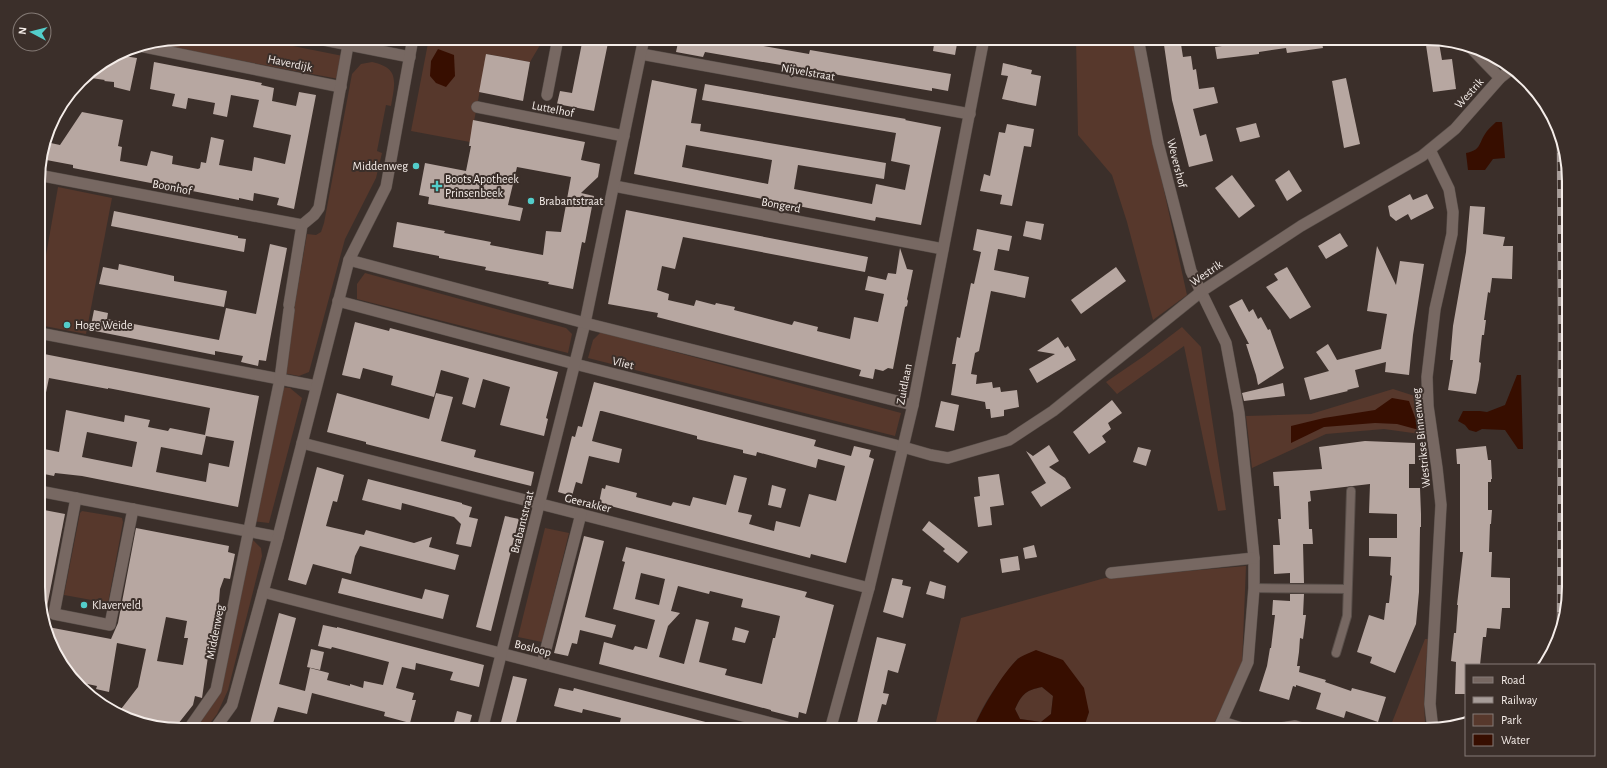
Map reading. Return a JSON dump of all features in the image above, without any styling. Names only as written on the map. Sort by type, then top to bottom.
[{"type":"street","points":[[302,225],[314,215],[319,208],[348,45],[410,57]]},
{"type":"street","points":[[219,723],[232,705],[278,537],[349,260],[386,187],[412,45]]},
{"type":"street","points":[[547,95],[557,45]]},
{"type":"street","name":"Brabantstraat","points":[[484,723],[586,323],[643,45]]},
{"type":"street","name":"Zuidlaan","points":[[832,723],[868,588],[913,405],[983,45]]},
{"type":"street","name":"Wevershof","points":[[1139,45],[1158,143],[1191,271],[1202,292]]},
{"type":"street","name":"Haverdijk","points":[[152,48],[341,87]]},
{"type":"street","name":"Nijvelstraat","points":[[641,54],[970,114]]},
{"type":"street","points":[[1478,55],[1500,78]]},
{"type":"street","name":"Westrik","points":[[903,447],[948,458],[1010,440],[1053,411],[1202,292],[1302,226],[1422,156],[1455,129],[1507,72]]},
{"type":"street","name":"Luttelhof","points":[[477,107],[624,136]]},
{"type":"street","name":"Westrikse Binnenweg","points":[[1430,150],[1449,189],[1453,212],[1452,234],[1435,309],[1427,377],[1428,406],[1441,505],[1430,704],[1432,723]]},
{"type":"street","name":"Boonhof","points":[[45,176],[302,225]]},
{"type":"street","name":"Bongerd","points":[[614,186],[943,249]]},
{"type":"street","name":"Middenweg","points":[[193,723],[216,690],[280,379],[302,225]]},
{"type":"street","points":[[349,260],[586,323],[913,405]]},
{"type":"street","points":[[1202,292],[1226,343],[1239,413],[1254,558],[1254,588],[1248,662],[1221,723]]},
{"type":"street","name":"Vliet","points":[[338,301],[575,364],[903,447]]},
{"type":"street","points":[[45,334],[316,386]]},
{"type":"street","name":"Geerakker","points":[[302,443],[868,588]]},
{"type":"street","points":[[45,492],[278,537]]},
{"type":"street","points":[[76,498],[54,614],[110,625],[133,509]]},
{"type":"street","points":[[542,664],[581,514]]},
{"type":"street","points":[[1111,573],[1254,558]]},
{"type":"street","name":"Bosloop","points":[[263,592],[771,723]]},
{"type":"lane","points":[[1336,653],[1347,616],[1351,491]]},
{"type":"lane","points":[[1254,588],[1347,589]]},
{"type":"green space","points":[[288,45],[343,56],[339,79],[162,46]]},
{"type":"green space","points":[[428,45],[540,45],[530,62],[487,54],[470,142],[411,131]]},
{"type":"green space","points":[[1076,45],[1135,45],[1143,95],[1187,295],[1153,320],[1127,222],[1112,175],[1078,135]]},
{"type":"green space","points":[[372,62],[387,68],[394,77],[394,90],[391,106],[386,105],[377,151],[382,153],[376,178],[345,239],[309,372],[299,376],[283,373],[307,234],[316,235],[321,232],[324,223],[352,74],[361,64]]},
{"type":"green space","points":[[58,187],[112,198],[86,334],[45,326],[45,261]]},
{"type":"green space","points":[[365,273],[566,328],[572,334],[568,353],[357,299],[357,284]]},
{"type":"green space","points":[[1182,327],[1201,347],[1226,510],[1218,511],[1184,346],[1117,394],[1106,382],[1144,356]]},
{"type":"green space","points":[[601,332],[901,413],[895,436],[588,358],[593,340]]},
{"type":"green space","points":[[280,387],[290,388],[302,398],[269,523],[253,521]]},
{"type":"green space","points":[[1393,389],[1424,399],[1427,435],[1384,429],[1326,434],[1252,468],[1246,416],[1311,414]]},
{"type":"green space","points":[[82,511],[122,518],[123,522],[108,603],[64,595],[80,513]]},
{"type":"green space","points":[[545,528],[569,533],[542,642],[518,637]]},
{"type":"green space","points":[[252,539],[261,548],[262,556],[228,690],[217,714],[210,723],[199,723],[218,697]]},
{"type":"green space","points":[[1246,566],[1242,664],[1214,723],[1085,723],[1089,712],[1018,658],[981,710],[976,723],[936,723],[961,618],[1105,578]]},
{"type":"green space","points":[[1425,639],[1428,639],[1424,695],[1425,723],[1392,723]]},
{"type":"green space","points":[[1042,687],[1053,696],[1051,714],[1041,722],[1020,719],[1015,709],[1022,696],[1028,691]]},
{"type":"water","points":[[438,49],[454,55],[455,76],[446,87],[436,83],[430,76],[431,61]]},
{"type":"water","points":[[1496,122],[1502,122],[1505,158],[1493,159],[1485,170],[1468,170],[1466,153],[1477,149],[1486,132]]},
{"type":"water","points":[[1517,375],[1521,375],[1523,449],[1518,449],[1505,430],[1482,429],[1476,432],[1469,430],[1465,425],[1458,421],[1463,411],[1487,412],[1505,405]]},
{"type":"water","points":[[1392,398],[1409,401],[1416,420],[1422,425],[1419,430],[1397,424],[1375,423],[1324,427],[1291,443],[1291,426],[1324,418],[1375,410]]},
{"type":"water","points":[[1036,650],[1063,660],[1084,688],[1089,712],[1085,723],[976,723],[1000,681],[1013,664],[1022,656]],"holes":[[[1042,687],[1053,696],[1051,714],[1041,722],[1020,719],[1015,709],[1022,696],[1028,691]]]},
{"type":"building","points":[[582,45],[608,45],[594,111],[557,104],[560,91],[572,93]]},
{"type":"building","points":[[678,45],[758,45],[809,54],[810,50],[951,74],[948,91],[932,88],[932,91],[705,52],[703,57],[676,52]]},
{"type":"building","points":[[934,45],[957,45],[955,55],[933,51]]},
{"type":"building","points":[[1164,45],[1181,45],[1183,57],[1191,56],[1193,70],[1196,69],[1199,89],[1214,87],[1218,103],[1193,109],[1200,136],[1206,134],[1213,161],[1189,167],[1172,100]]},
{"type":"building","points":[[1322,45],[1323,48],[1287,53],[1286,48],[1259,52],[1259,54],[1217,59],[1215,47]]},
{"type":"building","points":[[1426,45],[1439,46],[1442,60],[1452,59],[1456,89],[1433,92]]},
{"type":"building","points":[[486,54],[530,62],[523,101],[479,92]]},
{"type":"building","points":[[126,56],[137,58],[130,91],[114,87],[114,82],[104,81],[105,80],[92,78],[105,68]]},
{"type":"building","points":[[154,62],[262,83],[261,85],[274,88],[272,101],[296,106],[299,92],[316,95],[294,209],[277,205],[279,198],[254,193],[253,201],[239,198],[239,200],[73,168],[73,165],[47,160],[51,143],[60,145],[82,112],[123,120],[118,146],[122,147],[120,161],[147,166],[151,151],[173,156],[172,164],[198,169],[200,168],[201,162],[206,163],[211,137],[224,140],[219,165],[252,171],[254,157],[285,164],[291,135],[253,127],[259,100],[231,95],[227,117],[213,114],[215,103],[188,98],[186,109],[172,106],[175,94],[150,89]]},
{"type":"building","points":[[1003,63],[1032,70],[1031,74],[1041,76],[1036,106],[1002,99],[1008,76],[1001,75]]},
{"type":"building","points":[[1346,78],[1360,144],[1344,148],[1332,81]]},
{"type":"building","points":[[652,80],[697,89],[691,123],[701,124],[700,131],[886,163],[884,179],[798,165],[794,189],[872,204],[876,184],[905,190],[910,165],[891,161],[896,133],[702,100],[705,84],[906,119],[905,120],[941,127],[921,225],[876,217],[875,221],[634,174]],"holes":[[[686,145],[772,160],[768,184],[682,167]]]},
{"type":"building","points":[[473,120],[585,142],[581,160],[600,164],[598,177],[581,193],[594,196],[585,243],[582,242],[573,289],[548,284],[549,282],[485,270],[486,267],[439,258],[439,256],[393,247],[397,222],[491,242],[490,245],[543,255],[546,231],[561,232],[571,177],[517,167],[508,205],[523,208],[520,221],[428,204],[429,197],[419,195],[425,163],[466,171],[471,146],[469,146]]},
{"type":"building","points":[[1256,123],[1260,137],[1240,142],[1236,128]]},
{"type":"building","points":[[1007,124],[1034,129],[1031,147],[1024,146],[1012,206],[1000,204],[1002,195],[980,191],[984,174],[990,176],[999,132],[1005,133]]},
{"type":"building","points":[[1289,170],[1302,191],[1287,201],[1275,180]]},
{"type":"building","points":[[1232,175],[1255,206],[1239,218],[1215,188]]},
{"type":"building","points":[[1410,194],[1413,200],[1427,194],[1434,208],[1411,220],[1408,214],[1396,221],[1390,216],[1388,206]]},
{"type":"building","points":[[1470,206],[1485,207],[1483,234],[1505,237],[1503,246],[1513,246],[1512,279],[1492,278],[1490,293],[1488,292],[1484,320],[1486,320],[1484,335],[1482,335],[1479,362],[1481,363],[1479,380],[1476,394],[1448,390],[1453,360],[1450,360],[1453,326],[1466,252]]},
{"type":"building","points":[[626,210],[868,257],[865,272],[683,237],[675,269],[662,266],[657,290],[669,294],[668,300],[694,306],[696,300],[715,305],[716,303],[735,307],[734,310],[792,325],[794,321],[818,327],[817,331],[850,339],[854,317],[878,322],[884,294],[865,290],[868,276],[886,280],[888,273],[896,274],[900,248],[907,269],[913,270],[907,306],[905,307],[893,369],[888,368],[883,371],[875,369],[873,379],[859,376],[861,370],[657,317],[658,313],[608,304]]},
{"type":"building","points":[[114,211],[238,236],[238,238],[246,239],[244,252],[111,226]]},
{"type":"building","points":[[1026,221],[1044,224],[1041,240],[1023,236]]},
{"type":"building","points":[[977,229],[1012,236],[1009,251],[998,249],[994,270],[1029,277],[1025,298],[991,291],[979,351],[975,353],[971,374],[977,375],[976,384],[992,382],[993,388],[1000,387],[1001,392],[1017,390],[1019,407],[1004,410],[1004,416],[991,418],[990,409],[986,409],[985,402],[951,395],[956,364],[952,364],[957,337],[960,338],[971,283],[974,284],[981,252],[973,250]]},
{"type":"building","points":[[1340,233],[1348,246],[1326,259],[1318,246]]},
{"type":"building","points":[[270,244],[287,248],[266,361],[259,360],[258,366],[241,362],[243,356],[215,351],[215,355],[90,330],[94,310],[108,313],[107,319],[219,340],[226,308],[256,314]]},
{"type":"building","points":[[1377,246],[1396,285],[1400,261],[1424,264],[1413,335],[1409,375],[1385,372],[1386,362],[1355,370],[1359,387],[1310,400],[1304,378],[1329,371],[1316,352],[1328,344],[1337,360],[1381,349],[1387,314],[1367,311]]},
{"type":"building","points":[[119,264],[174,276],[174,281],[227,291],[224,307],[99,284],[103,267],[118,270]]},
{"type":"building","points":[[1116,267],[1126,281],[1081,314],[1071,300]]},
{"type":"building","points":[[1287,267],[1311,307],[1290,319],[1266,287],[1278,280],[1274,274]]},
{"type":"building","points":[[1242,299],[1249,312],[1253,309],[1258,319],[1261,317],[1268,330],[1270,329],[1284,368],[1258,385],[1246,344],[1249,344],[1229,306]]},
{"type":"building","points":[[355,322],[389,331],[390,328],[558,372],[546,418],[548,419],[544,436],[500,425],[510,387],[483,379],[475,408],[462,404],[469,378],[441,370],[434,397],[391,385],[393,376],[363,368],[360,379],[342,375]]},
{"type":"building","points":[[1058,337],[1065,348],[1068,346],[1076,360],[1037,383],[1029,369],[1055,354],[1037,351]]},
{"type":"building","points":[[45,354],[259,396],[238,507],[82,476],[55,473],[54,476],[45,474],[45,449],[59,452],[66,410],[124,422],[125,415],[150,420],[148,427],[168,431],[170,428],[205,435],[210,408],[49,378],[45,397]],"holes":[[[87,432],[137,442],[132,467],[82,457]],[[206,436],[234,441],[229,467],[209,463],[206,482],[156,472],[161,447],[202,455]]]},
{"type":"building","points":[[594,382],[816,440],[814,446],[851,456],[854,446],[871,450],[869,457],[874,459],[846,563],[811,554],[810,558],[599,503],[602,488],[605,489],[606,485],[637,493],[636,497],[671,506],[673,502],[690,506],[693,497],[726,505],[734,475],[747,478],[738,512],[752,515],[749,524],[774,531],[776,521],[800,527],[809,494],[836,501],[845,466],[818,459],[816,468],[757,452],[756,456],[743,453],[743,450],[697,439],[697,436],[600,411],[592,441],[622,449],[619,463],[589,456],[582,484],[576,482],[572,496],[558,492],[572,436],[575,437],[578,426],[582,427]]},
{"type":"building","points":[[1283,383],[1285,396],[1244,401],[1242,393]]},
{"type":"building","points":[[337,393],[429,419],[436,393],[453,397],[441,441],[476,450],[474,457],[534,472],[531,486],[366,444],[366,442],[327,432]]},
{"type":"building","points":[[1112,400],[1122,413],[1108,423],[1111,429],[1102,436],[1106,442],[1089,454],[1073,432]]},
{"type":"building","points":[[941,401],[959,405],[954,431],[935,427]]},
{"type":"building","points":[[1365,441],[1415,443],[1415,464],[1409,464],[1409,488],[1420,488],[1421,527],[1419,592],[1416,624],[1395,673],[1370,663],[1372,657],[1357,652],[1369,615],[1384,620],[1386,603],[1389,603],[1392,576],[1390,575],[1391,557],[1369,556],[1369,538],[1397,538],[1397,514],[1369,513],[1370,484],[1310,491],[1311,501],[1308,502],[1309,529],[1312,529],[1313,544],[1303,544],[1304,583],[1290,583],[1290,573],[1274,574],[1273,545],[1280,545],[1278,519],[1281,519],[1279,486],[1274,486],[1273,472],[1322,469],[1319,447]]},
{"type":"building","points":[[1049,445],[1059,461],[1049,467],[1065,478],[1071,488],[1041,507],[1031,492],[1046,483],[1026,451],[1033,456]]},
{"type":"building","points":[[1486,446],[1488,460],[1491,460],[1492,479],[1491,482],[1488,482],[1488,510],[1492,510],[1489,552],[1492,552],[1491,577],[1510,578],[1510,608],[1502,608],[1500,629],[1487,628],[1486,637],[1483,637],[1480,664],[1465,664],[1465,694],[1455,694],[1456,662],[1451,661],[1454,633],[1456,633],[1457,605],[1463,552],[1460,552],[1460,464],[1457,464],[1456,449]]},
{"type":"building","points":[[1138,447],[1151,450],[1146,466],[1133,462]]},
{"type":"building","points":[[317,467],[344,475],[337,502],[333,501],[326,526],[364,535],[366,530],[414,543],[432,537],[429,547],[459,555],[455,570],[360,546],[355,556],[351,574],[313,564],[306,585],[288,580]]},
{"type":"building","points":[[999,474],[1004,505],[990,507],[992,525],[978,527],[974,497],[980,496],[978,477]]},
{"type":"building","points":[[368,479],[462,503],[472,507],[469,517],[478,519],[471,547],[456,544],[461,524],[454,517],[402,503],[401,510],[362,500]]},
{"type":"building","points":[[772,485],[786,489],[781,508],[768,505]]},
{"type":"building","points":[[45,510],[65,514],[47,608],[45,587]]},
{"type":"building","points":[[505,516],[519,519],[491,631],[476,627]]},
{"type":"building","points":[[929,521],[968,552],[958,563],[943,551],[945,549],[922,530]]},
{"type":"building","points":[[136,528],[229,546],[228,552],[235,554],[230,579],[224,578],[220,589],[218,613],[210,643],[202,698],[195,696],[193,705],[179,723],[137,716],[121,709],[138,687],[146,649],[117,643],[109,692],[96,689],[97,686],[86,684],[73,670],[63,655],[55,639],[52,628],[111,639],[118,623]],"holes":[[[166,617],[187,621],[184,638],[188,638],[183,665],[157,661]]]},
{"type":"building","points":[[584,536],[604,541],[585,617],[616,625],[612,638],[580,630],[577,644],[572,643],[568,656],[554,653]]},
{"type":"building","points":[[1034,545],[1037,557],[1025,559],[1023,548]]},
{"type":"building","points":[[626,547],[807,592],[805,597],[834,605],[806,714],[799,712],[798,718],[599,664],[604,642],[633,650],[635,646],[647,649],[655,620],[613,609],[625,562],[622,561]],"holes":[[[641,573],[665,579],[659,605],[635,599]],[[678,586],[709,594],[710,591],[743,599],[741,607],[780,616],[762,684],[725,675],[727,669],[699,662],[709,622],[696,619],[684,664],[659,657],[668,626],[680,613],[671,611]]]},
{"type":"building","points":[[1018,556],[1020,570],[1002,573],[1000,559]]},
{"type":"building","points":[[342,578],[422,599],[425,589],[449,595],[443,619],[338,593]]},
{"type":"building","points":[[892,578],[903,580],[902,585],[911,587],[903,618],[883,612]]},
{"type":"building","points":[[930,581],[946,586],[944,599],[926,594]]},
{"type":"building","points":[[1290,594],[1304,594],[1303,615],[1306,615],[1303,639],[1300,638],[1297,666],[1300,666],[1299,672],[1326,680],[1325,682],[1351,691],[1352,688],[1386,697],[1378,722],[1346,711],[1344,718],[1316,709],[1321,693],[1296,685],[1296,687],[1293,686],[1289,700],[1259,691],[1271,648],[1275,615],[1272,615],[1273,600],[1290,601]]},
{"type":"building","points":[[279,613],[296,618],[279,684],[305,691],[310,668],[329,673],[327,680],[350,686],[350,684],[363,688],[364,681],[383,685],[389,662],[332,647],[331,649],[318,646],[323,625],[337,627],[484,665],[479,687],[450,680],[453,672],[416,663],[415,670],[402,667],[396,688],[414,693],[412,700],[416,700],[410,723],[384,716],[385,712],[312,693],[307,714],[278,707],[273,723],[250,723]]},
{"type":"building","points":[[735,627],[749,631],[745,643],[732,640]]},
{"type":"building","points":[[877,637],[906,644],[898,673],[888,670],[883,693],[889,694],[886,705],[882,704],[877,723],[857,723]]},
{"type":"building","points":[[311,649],[324,652],[320,670],[307,667]]},
{"type":"building","points":[[513,676],[527,679],[516,723],[501,723]]},
{"type":"building","points":[[559,688],[573,691],[574,688],[709,723],[624,723],[620,722],[621,718],[583,709],[582,713],[554,706]]},
{"type":"building","points":[[457,711],[472,715],[470,723],[454,723]]},
{"type":"railway","points":[[1559,155],[1559,614]]},
{"type":"place","name":"Middenweg","points":[[416,166]]},
{"type":"place","name":"Boots Apotheek Prinsenbeek","points":[[437,186]]},
{"type":"place","name":"Brabantstraat","points":[[531,201]]},
{"type":"place","name":"Hoge Weide","points":[[67,325]]},
{"type":"place","name":"Klaverveld","points":[[84,605]]}]
